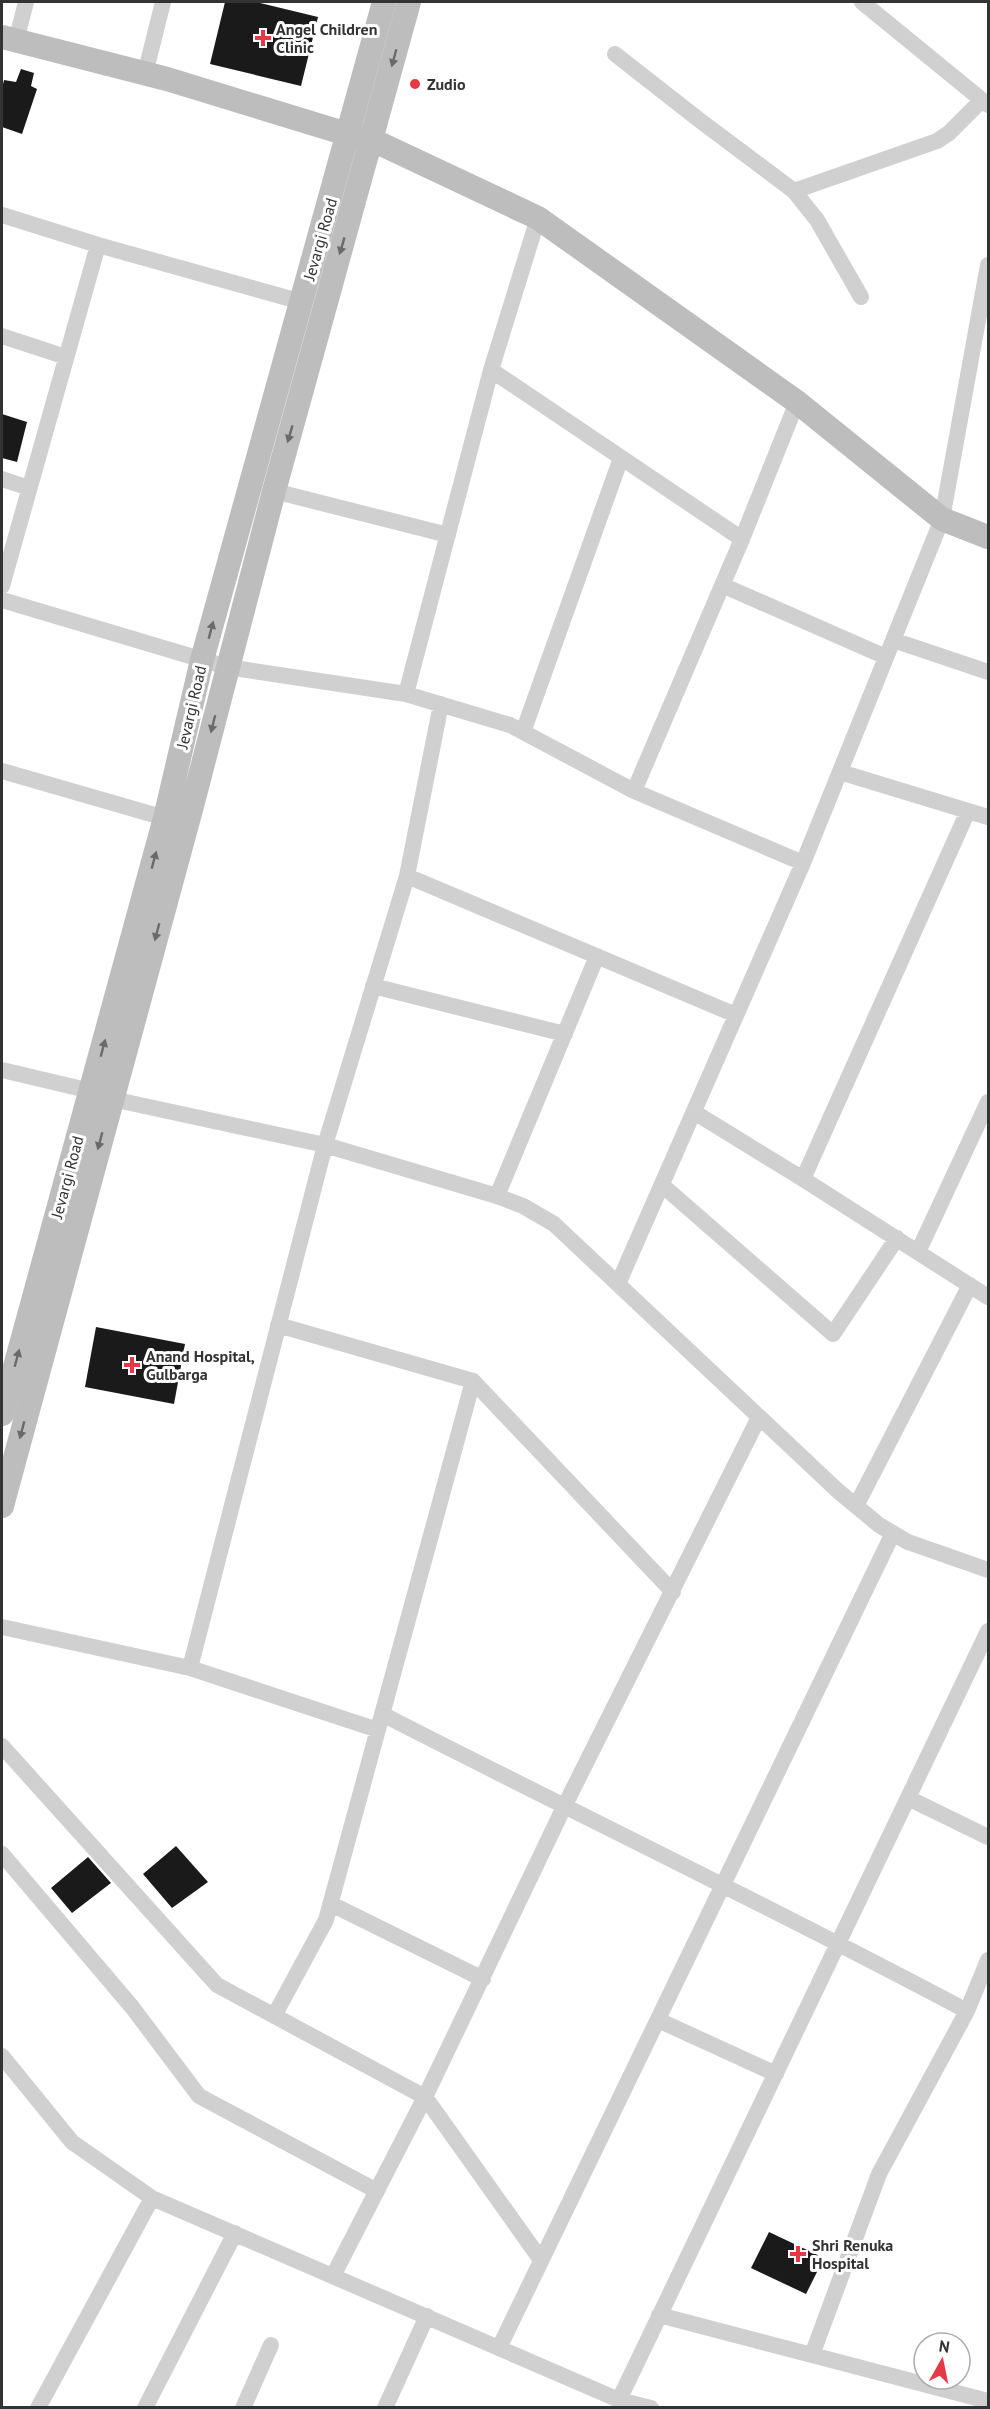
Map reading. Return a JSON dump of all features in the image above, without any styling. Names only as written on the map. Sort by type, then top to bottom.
[{"type":"main road","name":"Jevargi Road","points":[[2,1414],[101,1095],[202,660],[384,2]]},
{"type":"main road","points":[[2,1506],[101,1095],[192,806],[274,491],[409,2]]},
{"type":"main road","points":[[9,39],[145,74],[372,141],[538,218],[796,402],[942,519],[988,537]]},
{"type":"street","points":[[9,39],[26,2]]},
{"type":"street","points":[[145,74],[163,2]]},
{"type":"street","points":[[794,191],[923,148],[949,133],[985,102],[862,2]]},
{"type":"street","points":[[615,54],[794,191],[818,220],[861,297]]},
{"type":"street","points":[[2,215],[98,245],[302,302]]},
{"type":"street","points":[[406,694],[491,370],[538,218]]},
{"type":"street","points":[[2,586],[98,245]]},
{"type":"street","points":[[618,1284],[802,863],[942,519],[988,265]]},
{"type":"street","points":[[2,336],[66,357]]},
{"type":"street","points":[[491,370],[742,539]]},
{"type":"street","points":[[634,791],[742,539],[796,402]]},
{"type":"street","points":[[524,732],[621,458]]},
{"type":"street","points":[[2,479],[29,488]]},
{"type":"street","points":[[274,491],[448,535]]},
{"type":"street","points":[[722,585],[886,657]]},
{"type":"street","points":[[2,600],[227,667],[406,694],[510,725],[634,791],[802,863]]},
{"type":"street","points":[[893,640],[988,672]]},
{"type":"street","points":[[190,1668],[325,1145],[406,876],[441,704]]},
{"type":"street","points":[[2,771],[165,818]]},
{"type":"street","points":[[840,772],[988,817]]},
{"type":"street","points":[[803,1179],[968,811]]},
{"type":"street","points":[[406,876],[736,1015]]},
{"type":"street","points":[[497,1196],[597,956]]},
{"type":"street","points":[[373,986],[565,1034]]},
{"type":"street","points":[[2,1070],[101,1095],[325,1145],[497,1196],[523,1206],[554,1224],[855,1506],[879,1525],[908,1542],[988,1570]]},
{"type":"street","points":[[918,1252],[988,1101]]},
{"type":"street","points":[[694,1112],[988,1297]]},
{"type":"street","points":[[662,1185],[833,1334],[897,1238]]},
{"type":"street","points":[[855,1506],[970,1286]]},
{"type":"street","points":[[278,1325],[473,1381],[673,1592]]},
{"type":"street","points":[[274,2016],[326,1920],[473,1381]]},
{"type":"street","points":[[333,2276],[425,2097],[564,1807],[759,1417]]},
{"type":"street","points":[[499,2348],[893,1533]]},
{"type":"street","points":[[2,1627],[190,1668],[380,1722],[723,1884],[839,1942],[967,2011]]},
{"type":"street","points":[[619,2400],[988,1631]]},
{"type":"street","points":[[2,1746],[217,1985],[425,2097],[541,2260]]},
{"type":"street","points":[[908,1798],[988,1838]]},
{"type":"street","points":[[2,1854],[132,2007],[199,2096],[377,2191]]},
{"type":"street","points":[[331,1904],[483,1979]]},
{"type":"street","points":[[812,2355],[879,2174],[967,2011],[988,1960]]},
{"type":"street","points":[[658,2020],[776,2074]]},
{"type":"street","points":[[2,2056],[72,2142],[152,2198],[619,2400],[651,2408]]},
{"type":"street","points":[[38,2408],[152,2198]]},
{"type":"street","points":[[145,2408],[235,2233]]},
{"type":"street","points":[[659,2315],[988,2401]]},
{"type":"street","points":[[385,2408],[427,2316]]},
{"type":"street","points":[[243,2408],[271,2345]]},
{"type":"building","points":[[225,2],[256,2],[318,17],[301,86],[210,64]]},
{"type":"building","points":[[21,69],[34,73],[31,86],[37,89],[22,134],[2,127],[4,80],[16,82]]},
{"type":"building","points":[[2,414],[27,422],[17,462],[2,458]]},
{"type":"building","points":[[96,1327],[185,1344],[174,1404],[85,1387]]},
{"type":"building","points":[[176,1846],[208,1882],[172,1908],[143,1874]]},
{"type":"building","points":[[88,1857],[111,1883],[72,1913],[51,1888]]},
{"type":"building","points":[[769,2232],[824,2258],[806,2294],[751,2268]]},
{"type":"place","name":"Angel Children Clinic","points":[[263,38]]},
{"type":"place","name":"Zudio","points":[[415,84]]},
{"type":"place","name":"Anand Hospital, Gulbarga","points":[[132,1365]]},
{"type":"place","name":"Shri Renuka Hospital","points":[[798,2254]]}]
